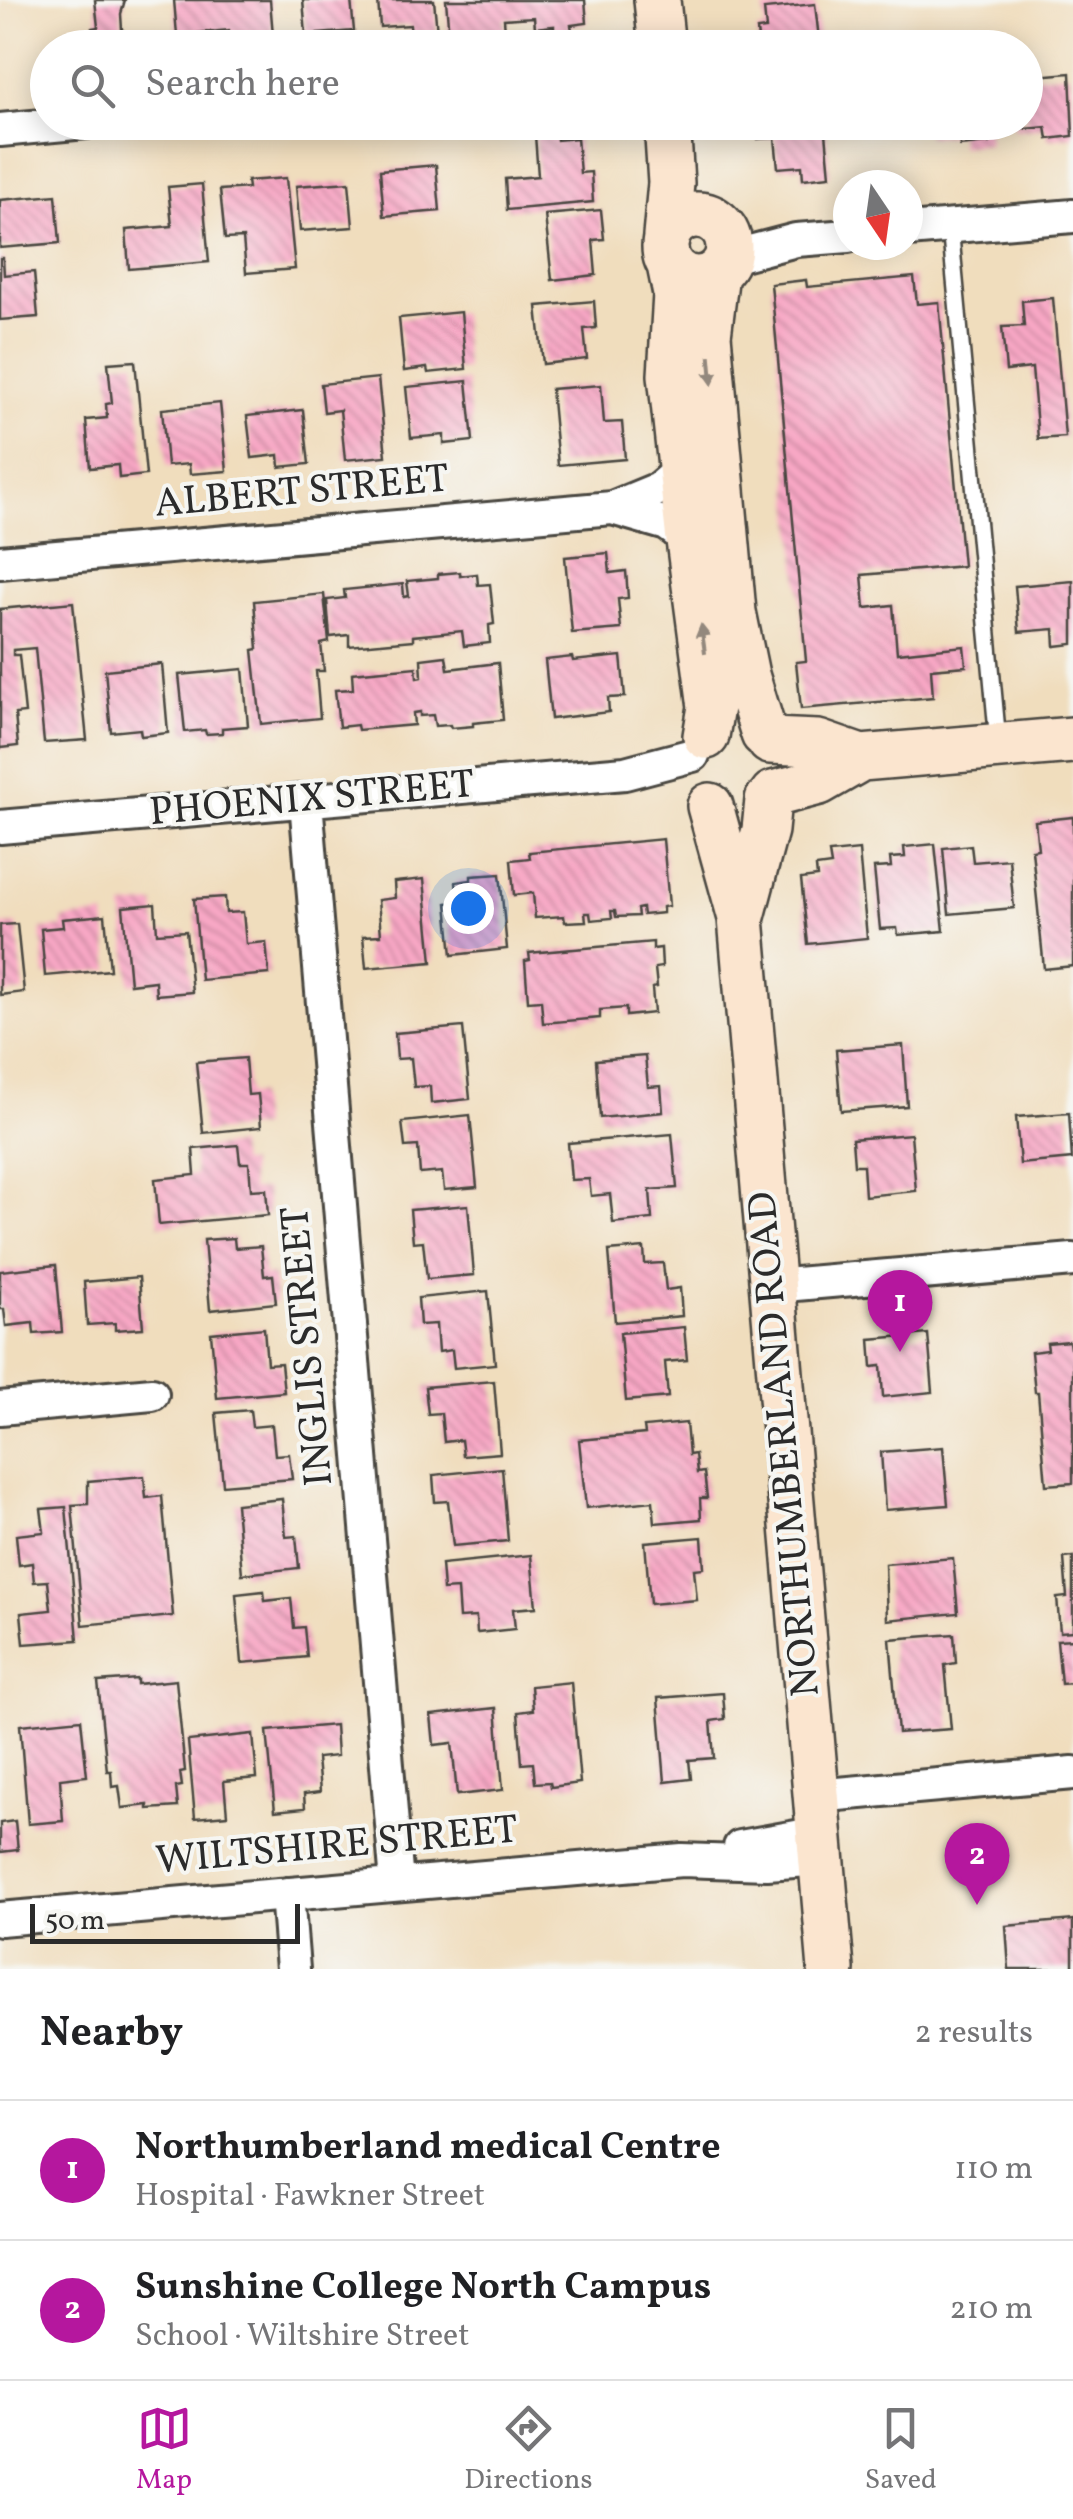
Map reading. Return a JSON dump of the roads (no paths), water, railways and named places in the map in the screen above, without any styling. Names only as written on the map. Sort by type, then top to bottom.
[{"type":"street","points":[[657,0],[660,30]]},
{"type":"street","points":[[0,130],[30,127]]},
{"type":"street","name":"NORTHUMBERLAND ROAD","points":[[668,140],[668,251],[676,294],[672,375],[712,707],[700,769],[742,918],[831,1969]]},
{"type":"street","points":[[686,140],[722,247],[708,334],[733,612],[754,706],[767,738],[776,750],[780,773],[770,797],[760,807],[740,814],[719,812],[700,769],[724,726],[746,726],[767,738],[818,743],[861,758],[1073,740]]},
{"type":"street","points":[[923,229],[1073,216]]},
{"type":"street","points":[[668,251],[686,277],[696,279],[722,247],[833,237]]},
{"type":"street","name":"ALBERT STREET","points":[[0,562],[612,508],[658,489],[682,469]]},
{"type":"street","name":"ALBERT STREET","points":[[612,508],[667,524],[689,540]]},
{"type":"street","points":[[770,797],[819,782],[861,758]]},
{"type":"street","name":"PHOENIX STREET","points":[[0,827],[700,769]]},
{"type":"street","name":"NORTHUMBERLAND ROAD","points":[[742,918],[770,797]]},
{"type":"street","name":"INGLIS STREET","points":[[306,801],[397,1884]]},
{"type":"street","points":[[774,1286],[1073,1260]]},
{"type":"street","points":[[0,1408],[152,1394]]},
{"type":"street","name":"WILTSHIRE STREET","points":[[0,1918],[682,1860],[766,1863],[819,1829],[1073,1773]]},
{"type":"street","points":[[288,1894],[293,1969]]},
{"type":"lane","points":[[950,226],[998,746]]},
{"type":"place","name":"Northumberland medical Centre","points":[[900,1352]]},
{"type":"place","name":"Sunshine College North Campus","points":[[977,1905]]}]
